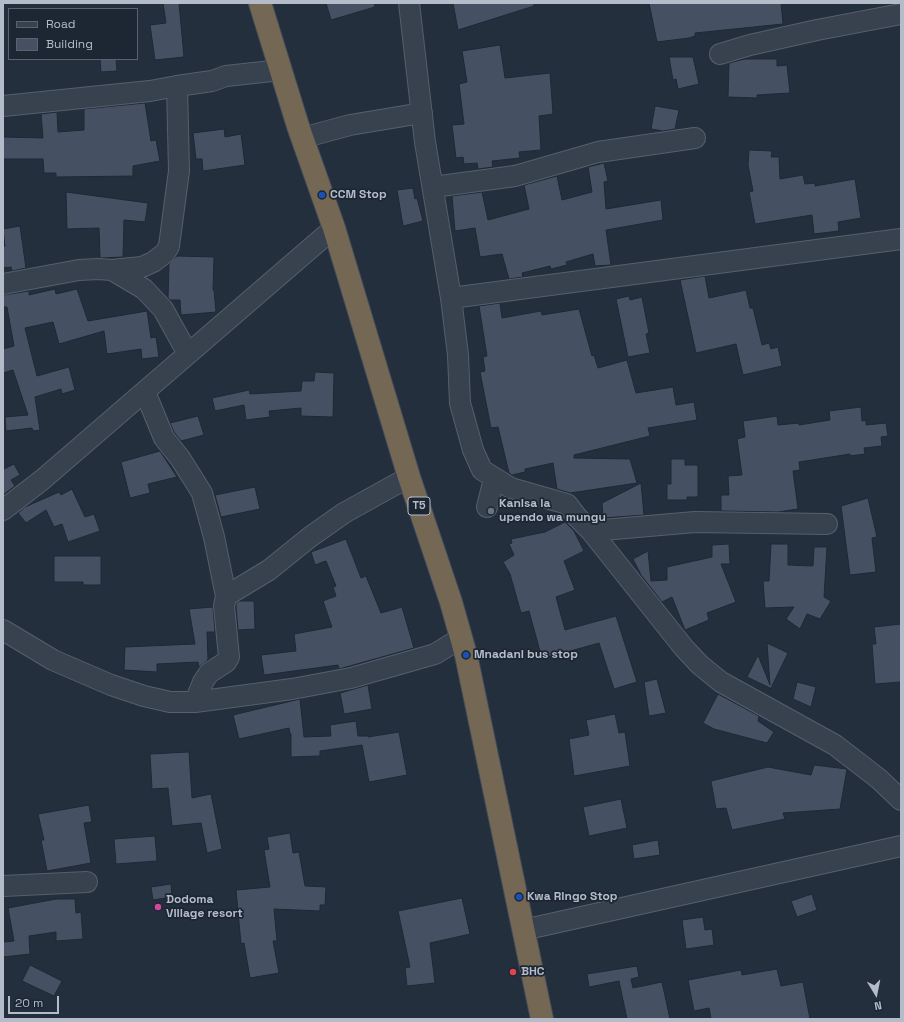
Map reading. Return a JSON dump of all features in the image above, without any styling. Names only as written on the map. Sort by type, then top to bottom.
[{"type":"highway","name":"T5","points":[[260,3],[302,138],[334,228],[410,477],[447,588],[466,655],[542,1019]]},
{"type":"street","points":[[409,3],[422,113],[451,298],[458,355],[460,403],[473,450],[482,470],[511,488],[567,504],[591,531],[672,634],[700,665],[721,682],[835,745],[879,779],[901,800]]},
{"type":"street","points":[[720,54],[750,45],[817,30],[901,14]]},
{"type":"street","points":[[3,106],[150,91],[212,81],[226,76],[281,70]]},
{"type":"street","points":[[3,284],[79,270],[112,270],[142,267],[153,262],[165,253],[169,246],[179,171],[177,86]]},
{"type":"street","points":[[302,138],[350,125],[422,113]]},
{"type":"street","points":[[433,187],[515,176],[598,152],[695,138]]},
{"type":"street","points":[[3,510],[42,480],[334,228]]},
{"type":"street","points":[[451,298],[901,239]]},
{"type":"street","points":[[112,270],[144,289],[163,309],[188,354]]},
{"type":"street","points":[[145,392],[164,438],[180,458],[202,493],[214,537],[226,596],[224,606],[230,656],[226,662],[209,673],[203,682],[195,702]]},
{"type":"street","points":[[226,596],[269,570],[310,537],[344,513],[410,477]]},
{"type":"street","points":[[487,507],[494,478]]},
{"type":"street","points":[[591,531],[695,522],[827,524]]},
{"type":"street","points":[[3,630],[53,660],[111,685],[144,696],[170,702],[195,702],[292,689],[351,678],[435,654],[461,638]]},
{"type":"street","points":[[523,930],[901,846]]},
{"type":"street","points":[[3,886],[87,882]]},
{"type":"building","points":[[163,3],[179,3],[184,57],[155,60],[150,25],[166,23]]},
{"type":"building","points":[[326,3],[374,3],[375,7],[331,20]]},
{"type":"building","points":[[453,3],[534,3],[534,6],[458,30]]},
{"type":"building","points":[[649,3],[781,3],[783,24],[695,33],[695,36],[689,38],[657,42]]},
{"type":"building","points":[[500,45],[505,78],[550,73],[553,114],[539,116],[541,150],[519,152],[520,158],[492,161],[493,167],[478,169],[477,163],[464,164],[463,157],[456,158],[452,125],[464,124],[459,84],[467,82],[462,51]]},
{"type":"building","points":[[669,57],[693,57],[699,84],[678,89],[676,79],[673,80]]},
{"type":"building","points":[[745,59],[777,59],[777,66],[787,65],[790,93],[757,95],[757,98],[728,97],[729,63]]},
{"type":"building","points":[[100,60],[116,60],[117,71],[101,72]]},
{"type":"building","points":[[145,103],[151,141],[156,140],[160,161],[133,166],[133,176],[56,177],[56,173],[44,173],[43,159],[3,159],[3,137],[43,138],[41,114],[57,112],[58,132],[84,130],[84,109]]},
{"type":"building","points":[[655,106],[679,110],[675,129],[663,131],[651,129]]},
{"type":"building","points":[[224,129],[225,137],[241,134],[245,165],[203,171],[202,159],[196,159],[193,133]]},
{"type":"building","points":[[749,150],[772,151],[771,157],[779,157],[780,179],[803,175],[805,184],[815,183],[815,186],[855,179],[861,218],[838,222],[839,231],[814,234],[812,215],[755,224],[749,192],[753,191],[748,165]]},
{"type":"building","points":[[604,163],[608,181],[604,182],[606,209],[661,200],[663,220],[606,230],[611,265],[595,266],[593,254],[566,262],[567,265],[551,269],[550,266],[522,273],[523,277],[509,279],[502,254],[480,257],[475,228],[455,231],[452,196],[482,192],[488,220],[529,209],[524,185],[557,176],[562,200],[592,192],[588,167]]},
{"type":"building","points":[[413,188],[415,199],[417,198],[423,221],[403,226],[397,190]]},
{"type":"building","points":[[66,192],[148,203],[145,222],[124,220],[123,257],[100,258],[99,228],[67,229]]},
{"type":"building","points":[[20,226],[26,268],[12,271],[11,267],[3,268],[3,247],[5,246],[3,229]]},
{"type":"building","points":[[177,256],[214,257],[213,290],[216,312],[181,315],[180,300],[170,300],[168,298],[169,264]]},
{"type":"building","points":[[705,276],[709,298],[746,290],[750,308],[753,308],[762,345],[769,343],[771,349],[778,347],[782,366],[743,375],[736,344],[696,353],[680,280]]},
{"type":"building","points":[[55,289],[56,294],[77,289],[88,321],[147,311],[151,338],[156,337],[159,357],[142,359],[141,349],[107,354],[104,331],[59,344],[53,322],[25,328],[37,376],[69,367],[75,390],[62,394],[61,389],[35,397],[40,430],[33,431],[32,428],[6,431],[5,417],[28,415],[13,370],[3,373],[3,349],[14,346],[7,307],[3,307],[3,295],[29,291],[29,295]]},
{"type":"building","points":[[629,296],[630,300],[642,297],[649,333],[646,334],[650,353],[628,357],[616,299]]},
{"type":"building","points":[[500,303],[502,318],[541,311],[542,315],[579,309],[592,356],[594,355],[598,368],[627,360],[636,393],[673,387],[676,405],[694,402],[697,420],[648,428],[650,436],[574,455],[574,458],[630,459],[637,483],[570,493],[557,489],[553,463],[525,469],[525,472],[512,475],[509,473],[498,427],[491,428],[480,372],[485,371],[483,357],[487,356],[479,306]]},
{"type":"building","points":[[315,372],[334,373],[333,417],[301,416],[301,408],[269,411],[270,417],[246,420],[244,405],[215,411],[212,398],[249,390],[250,394],[301,391],[302,381],[314,381]]},
{"type":"building","points":[[861,407],[862,421],[866,420],[866,425],[886,423],[888,436],[881,437],[882,446],[864,448],[865,454],[850,456],[850,454],[799,462],[800,470],[793,471],[798,509],[778,512],[721,511],[721,495],[729,495],[728,476],[742,475],[737,439],[745,437],[743,421],[777,416],[778,425],[799,423],[799,425],[830,420],[829,411]]},
{"type":"building","points":[[198,416],[204,435],[181,441],[174,432],[170,423]]},
{"type":"building","points":[[160,451],[177,477],[148,484],[150,493],[130,498],[121,462]]},
{"type":"building","points":[[671,459],[685,459],[685,465],[698,465],[698,497],[687,497],[687,500],[667,500],[667,484],[671,484]]},
{"type":"building","points":[[14,464],[20,475],[11,480],[15,486],[3,495],[3,467],[4,469]]},
{"type":"building","points":[[641,483],[644,515],[603,518],[602,503]]},
{"type":"building","points":[[255,487],[260,509],[221,517],[215,495]]},
{"type":"building","points":[[72,489],[85,517],[94,514],[100,531],[68,542],[62,524],[54,527],[46,510],[26,523],[18,513],[25,507],[59,492],[61,495]]},
{"type":"building","points":[[868,498],[877,537],[872,538],[876,572],[850,575],[841,506]]},
{"type":"building","points":[[565,522],[574,531],[584,551],[564,561],[575,590],[556,597],[565,630],[616,616],[637,682],[614,689],[599,643],[542,659],[529,611],[521,613],[510,574],[503,562],[514,555],[509,544],[512,543],[511,539],[545,532]]},
{"type":"building","points":[[346,539],[361,578],[366,576],[381,613],[402,607],[414,648],[339,669],[338,665],[264,675],[261,655],[296,651],[294,634],[332,627],[323,601],[336,596],[333,587],[336,586],[326,561],[315,565],[311,552]]},
{"type":"building","points":[[729,544],[730,564],[721,564],[736,602],[707,613],[709,620],[685,630],[672,597],[662,602],[641,575],[633,559],[648,551],[651,581],[667,580],[667,567],[712,557],[712,545]]},
{"type":"building","points":[[771,544],[788,544],[788,565],[813,566],[814,547],[827,547],[824,597],[831,601],[820,619],[807,614],[800,629],[786,619],[794,607],[765,608],[763,581],[769,581]]},
{"type":"building","points":[[54,556],[101,556],[101,585],[83,585],[83,582],[54,582]]},
{"type":"building","points":[[239,601],[254,601],[255,629],[238,630],[236,603]]},
{"type":"building","points":[[213,607],[215,632],[207,632],[208,660],[199,667],[198,662],[157,664],[157,672],[124,670],[125,647],[195,644],[189,609]]},
{"type":"building","points":[[901,624],[901,682],[875,684],[872,644],[876,644],[874,627]]},
{"type":"building","points":[[767,643],[788,653],[770,690],[770,688],[747,677],[758,655],[770,685]]},
{"type":"building","points":[[657,679],[666,713],[649,716],[644,682]]},
{"type":"building","points":[[797,682],[816,687],[811,707],[793,699]]},
{"type":"building","points":[[368,685],[372,709],[344,714],[340,693]]},
{"type":"building","points":[[718,694],[759,716],[758,721],[774,732],[767,743],[714,729],[703,723]]},
{"type":"building","points":[[300,699],[304,737],[331,736],[330,725],[356,721],[358,736],[368,737],[399,732],[407,775],[369,782],[362,745],[320,751],[320,756],[291,757],[291,734],[289,728],[239,739],[233,715]]},
{"type":"building","points":[[615,714],[619,733],[625,732],[630,766],[574,776],[569,739],[589,735],[586,720]]},
{"type":"building","points":[[189,752],[192,798],[211,794],[222,849],[207,853],[201,823],[172,826],[168,788],[152,789],[150,754]]},
{"type":"building","points":[[814,765],[847,769],[840,809],[783,813],[785,819],[732,830],[726,808],[716,809],[711,781],[768,767],[811,775]]},
{"type":"building","points":[[621,799],[627,828],[589,836],[583,807]]},
{"type":"building","points":[[89,805],[92,822],[84,823],[91,863],[47,871],[41,840],[44,840],[38,814]]},
{"type":"building","points":[[290,833],[293,853],[299,852],[305,886],[326,887],[325,905],[320,905],[320,911],[274,909],[277,941],[273,941],[279,973],[250,978],[244,943],[241,944],[236,890],[270,887],[264,850],[269,849],[267,837]]},
{"type":"building","points":[[155,836],[157,861],[116,864],[114,839]]},
{"type":"building","points":[[658,840],[660,855],[634,859],[632,845]]},
{"type":"building","points":[[171,884],[172,897],[153,900],[151,887]]},
{"type":"building","points":[[812,894],[817,910],[797,917],[791,901]]},
{"type":"building","points":[[462,898],[470,934],[430,943],[435,983],[407,986],[405,968],[410,967],[398,911]]},
{"type":"building","points":[[56,899],[75,899],[76,913],[81,912],[83,939],[56,941],[56,932],[29,936],[30,954],[3,957],[3,942],[14,941],[8,908]]},
{"type":"building","points":[[703,917],[705,930],[712,929],[714,945],[686,949],[682,920]]},
{"type":"building","points":[[30,965],[62,981],[54,996],[22,981]]},
{"type":"building","points":[[637,966],[639,977],[631,979],[633,988],[662,982],[670,1019],[627,1019],[619,981],[589,987],[587,974]]},
{"type":"building","points":[[777,969],[781,986],[803,982],[810,1019],[711,1019],[709,1008],[694,1011],[688,980],[741,970],[742,975]]},
{"type":"place","name":"CCM Stop","points":[[322,195]]},
{"type":"place","name":"Kanisa la upendo wa mungu","points":[[491,511]]},
{"type":"place","name":"Mnadani bus stop","points":[[466,655]]},
{"type":"place","name":"Kwa Ringo Stop","points":[[519,897]]},
{"type":"place","name":"Dodoma Village resort","points":[[158,907]]},
{"type":"place","name":"BHC","points":[[513,972]]}]
